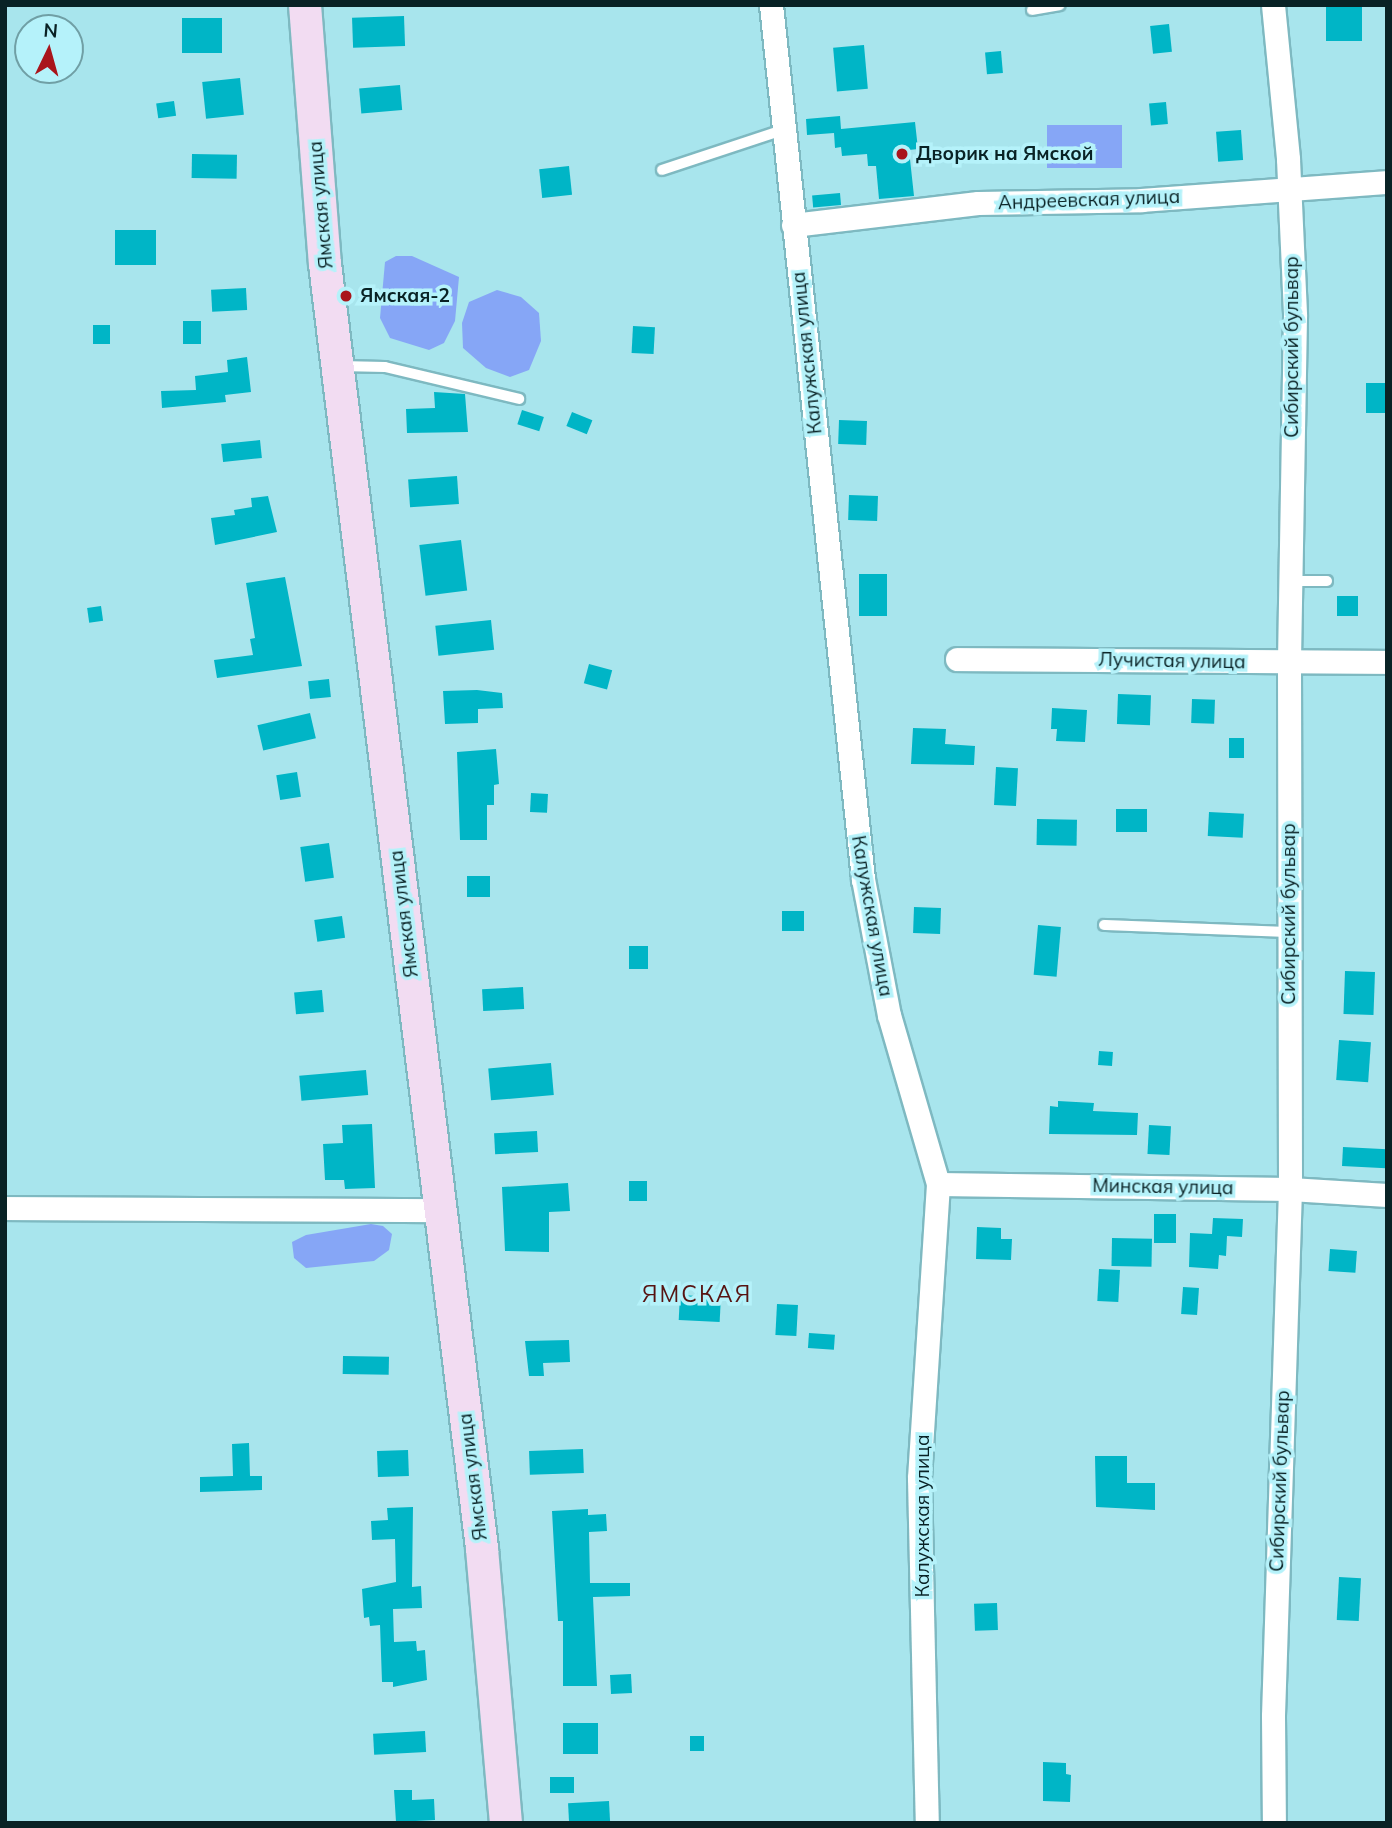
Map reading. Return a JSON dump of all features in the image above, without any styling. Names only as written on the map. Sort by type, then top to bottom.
[{"type":"main road","name":"Ямская улица","points":[[305,5],[337,366],[482,1549],[506,1823]]},
{"type":"street","name":"Калужская улица","points":[[771,5],[863,879],[889,1015],[939,1184],[919,1478],[927,1823]]},
{"type":"street","name":"Сибирский бульвар","points":[[1273,5],[1289,190],[1295,316],[1289,663],[1290,1189],[1273,1716],[1274,1823]]},
{"type":"street","name":"Андреевская улица","points":[[793,225],[978,204],[1142,200],[1387,183]]},
{"type":"street","name":"Лучистая улица","points":[[957,659],[1387,662]]},
{"type":"street","name":"Минская улица","points":[[939,1184],[1290,1189],[1387,1195]]},
{"type":"street","points":[[5,1208],[440,1210]]},
{"type":"lane","points":[[1032,10],[1060,5]]},
{"type":"lane","points":[[662,170],[783,130]]},
{"type":"lane","points":[[337,366],[385,367],[519,399]]},
{"type":"lane","points":[[1290,581],[1327,582]]},
{"type":"lane","points":[[1104,925],[1289,932]]},
{"type":"water","points":[[1047,125],[1122,125],[1122,168],[1047,168]]},
{"type":"water","points":[[396,256],[412,256],[459,277],[455,321],[444,343],[429,350],[390,338],[380,318],[385,262]]},
{"type":"water","points":[[497,290],[521,297],[539,313],[541,341],[529,370],[510,377],[486,368],[463,348],[462,323],[469,302]]},
{"type":"water","points":[[371,1224],[383,1226],[392,1234],[389,1250],[374,1261],[306,1268],[294,1258],[292,1242],[306,1235]]},
{"type":"building","points":[[1326,5],[1362,5],[1362,41],[1326,41]]},
{"type":"building","points":[[404,16],[405,46],[353,48],[352,18]]},
{"type":"building","points":[[182,18],[222,18],[222,53],[182,53]]},
{"type":"building","points":[[1169,24],[1172,52],[1153,54],[1150,26]]},
{"type":"building","points":[[864,45],[868,89],[837,92],[833,48]]},
{"type":"building","points":[[1001,51],[1003,73],[987,74],[985,52]]},
{"type":"building","points":[[240,78],[244,115],[206,119],[202,82]]},
{"type":"building","points":[[400,85],[402,110],[361,113],[359,89]]},
{"type":"building","points":[[174,101],[176,116],[158,118],[156,104]]},
{"type":"building","points":[[1166,102],[1168,124],[1151,125],[1149,103]]},
{"type":"building","points":[[840,116],[841,129],[915,122],[918,149],[909,150],[914,196],[879,199],[876,166],[868,166],[867,154],[842,156],[841,147],[835,148],[834,133],[807,135],[806,119]]},
{"type":"building","points":[[1241,130],[1243,160],[1218,162],[1216,132]]},
{"type":"building","points":[[192,154],[237,155],[237,179],[192,178]]},
{"type":"building","points":[[569,166],[572,195],[542,198],[539,169]]},
{"type":"building","points":[[840,193],[841,205],[813,207],[812,195]]},
{"type":"building","points":[[115,230],[156,230],[156,265],[115,265]]},
{"type":"building","points":[[246,288],[247,310],[212,312],[211,290]]},
{"type":"building","points":[[183,321],[201,321],[201,344],[183,344]]},
{"type":"building","points":[[93,325],[110,325],[110,344],[93,344]]},
{"type":"building","points":[[633,326],[655,327],[654,354],[632,353]]},
{"type":"building","points":[[247,357],[251,392],[225,395],[226,402],[162,408],[161,391],[196,390],[195,376],[228,372],[227,360]]},
{"type":"building","points":[[1366,383],[1387,383],[1387,413],[1366,413]]},
{"type":"building","points":[[434,392],[465,394],[468,432],[407,433],[406,409],[435,408]]},
{"type":"building","points":[[522,410],[544,417],[539,431],[517,424]]},
{"type":"building","points":[[572,412],[592,420],[587,434],[566,426]]},
{"type":"building","points":[[839,420],[867,421],[866,445],[838,444]]},
{"type":"building","points":[[260,440],[262,458],[223,462],[221,444]]},
{"type":"building","points":[[457,476],[459,504],[410,507],[408,479]]},
{"type":"building","points":[[849,495],[878,496],[877,521],[848,520]]},
{"type":"building","points":[[268,496],[277,532],[215,545],[211,518],[235,515],[234,510],[252,507],[251,498]]},
{"type":"building","points":[[461,540],[467,591],[426,596],[419,545]]},
{"type":"building","points":[[859,574],[887,574],[887,616],[859,616]]},
{"type":"building","points":[[285,577],[302,666],[217,678],[214,660],[253,655],[250,639],[255,638],[246,583]]},
{"type":"building","points":[[1337,596],[1358,596],[1358,616],[1337,616]]},
{"type":"building","points":[[101,606],[103,621],[89,623],[87,608]]},
{"type":"building","points":[[491,620],[494,650],[438,656],[435,626]]},
{"type":"building","points":[[589,664],[612,670],[607,690],[584,683]]},
{"type":"building","points":[[329,679],[331,697],[310,699],[308,681]]},
{"type":"building","points":[[477,690],[502,693],[503,708],[478,709],[478,723],[445,724],[443,691]]},
{"type":"building","points":[[1118,694],[1151,695],[1150,725],[1117,724]]},
{"type":"building","points":[[1192,699],[1215,700],[1214,724],[1191,723]]},
{"type":"building","points":[[1052,708],[1087,710],[1085,742],[1056,741],[1057,729],[1051,729]]},
{"type":"building","points":[[310,713],[316,738],[263,750],[257,725]]},
{"type":"building","points":[[913,728],[946,729],[945,744],[975,746],[974,765],[911,764]]},
{"type":"building","points":[[1229,738],[1244,738],[1244,758],[1229,758]]},
{"type":"building","points":[[496,749],[499,784],[494,785],[494,805],[487,805],[487,840],[460,840],[457,752]]},
{"type":"building","points":[[996,767],[1018,768],[1016,806],[994,805]]},
{"type":"building","points":[[297,772],[301,797],[280,800],[276,775]]},
{"type":"building","points":[[531,793],[548,794],[547,813],[530,812]]},
{"type":"building","points":[[1116,809],[1147,809],[1147,832],[1116,832]]},
{"type":"building","points":[[1209,812],[1244,814],[1243,838],[1208,836]]},
{"type":"building","points":[[1037,819],[1077,820],[1077,846],[1037,845]]},
{"type":"building","points":[[329,843],[334,878],[305,882],[300,847]]},
{"type":"building","points":[[467,876],[490,876],[490,897],[467,897]]},
{"type":"building","points":[[914,907],[941,908],[940,934],[913,933]]},
{"type":"building","points":[[782,911],[804,911],[804,931],[782,931]]},
{"type":"building","points":[[342,916],[345,938],[317,942],[314,920]]},
{"type":"building","points":[[1038,925],[1061,927],[1057,977],[1034,975]]},
{"type":"building","points":[[629,946],[648,946],[648,969],[629,969]]},
{"type":"building","points":[[1345,971],[1375,972],[1373,1015],[1343,1014]]},
{"type":"building","points":[[523,987],[524,1009],[483,1011],[482,989]]},
{"type":"building","points":[[322,990],[324,1012],[296,1014],[294,992]]},
{"type":"building","points":[[1339,1040],[1371,1042],[1368,1082],[1336,1080]]},
{"type":"building","points":[[1099,1051],[1113,1052],[1112,1066],[1098,1065]]},
{"type":"building","points":[[551,1063],[554,1095],[491,1100],[488,1068]]},
{"type":"building","points":[[366,1070],[368,1095],[301,1101],[299,1076]]},
{"type":"building","points":[[1058,1101],[1094,1103],[1093,1111],[1138,1113],[1137,1135],[1049,1134],[1050,1106],[1058,1107]]},
{"type":"building","points":[[372,1124],[375,1188],[345,1189],[344,1180],[325,1180],[323,1144],[343,1143],[342,1125]]},
{"type":"building","points":[[1149,1125],[1171,1126],[1169,1155],[1147,1154]]},
{"type":"building","points":[[537,1131],[538,1152],[495,1154],[494,1133]]},
{"type":"building","points":[[1343,1147],[1387,1149],[1386,1168],[1342,1166]]},
{"type":"building","points":[[629,1181],[647,1181],[647,1201],[629,1201]]},
{"type":"building","points":[[568,1183],[570,1211],[549,1212],[549,1252],[505,1251],[502,1187]]},
{"type":"building","points":[[1154,1214],[1176,1214],[1176,1243],[1154,1243]]},
{"type":"building","points":[[1213,1218],[1243,1219],[1242,1237],[1227,1236],[1226,1256],[1219,1255],[1218,1269],[1189,1267],[1190,1233],[1212,1234]]},
{"type":"building","points":[[977,1227],[1001,1228],[1001,1239],[1012,1239],[1011,1260],[976,1259]]},
{"type":"building","points":[[1112,1238],[1152,1239],[1152,1267],[1112,1266]]},
{"type":"building","points":[[1330,1249],[1357,1251],[1355,1273],[1328,1271]]},
{"type":"building","points":[[1099,1269],[1120,1270],[1118,1302],[1097,1301]]},
{"type":"building","points":[[1183,1287],[1199,1288],[1197,1315],[1181,1314]]},
{"type":"building","points":[[680,1295],[721,1297],[720,1322],[679,1320]]},
{"type":"building","points":[[777,1304],[798,1305],[796,1336],[775,1335]]},
{"type":"building","points":[[809,1333],[835,1335],[834,1350],[808,1348]]},
{"type":"building","points":[[569,1340],[570,1362],[543,1363],[544,1376],[529,1376],[525,1341]]},
{"type":"building","points":[[343,1356],[389,1357],[389,1375],[343,1374]]},
{"type":"building","points":[[249,1443],[250,1476],[262,1476],[262,1490],[200,1492],[200,1477],[233,1476],[232,1444]]},
{"type":"building","points":[[583,1449],[584,1473],[530,1475],[529,1451]]},
{"type":"building","points":[[408,1450],[409,1476],[378,1477],[377,1451]]},
{"type":"building","points":[[1095,1456],[1127,1456],[1127,1483],[1155,1483],[1155,1510],[1096,1507]]},
{"type":"building","points":[[413,1507],[412,1587],[421,1586],[422,1608],[393,1609],[394,1642],[416,1641],[417,1651],[425,1650],[427,1680],[393,1687],[393,1682],[382,1682],[380,1625],[370,1626],[369,1617],[364,1618],[362,1589],[396,1582],[395,1539],[372,1540],[371,1521],[388,1520],[387,1508]]},
{"type":"building","points":[[588,1509],[588,1515],[606,1514],[607,1531],[589,1532],[590,1583],[630,1583],[630,1596],[593,1597],[597,1686],[563,1686],[563,1621],[558,1621],[552,1511]]},
{"type":"building","points":[[1339,1577],[1361,1578],[1359,1621],[1337,1620]]},
{"type":"building","points":[[997,1603],[998,1630],[975,1631],[974,1604]]},
{"type":"building","points":[[631,1674],[632,1693],[611,1694],[610,1675]]},
{"type":"building","points":[[563,1723],[598,1723],[598,1754],[563,1754]]},
{"type":"building","points":[[425,1731],[426,1752],[374,1755],[373,1734]]},
{"type":"building","points":[[690,1736],[704,1736],[704,1751],[690,1751]]},
{"type":"building","points":[[1043,1762],[1066,1763],[1066,1774],[1071,1775],[1070,1802],[1043,1801]]},
{"type":"building","points":[[550,1777],[574,1777],[574,1793],[550,1793]]},
{"type":"building","points":[[394,1790],[412,1790],[412,1800],[434,1799],[435,1820],[396,1822]]},
{"type":"building","points":[[609,1801],[610,1823],[569,1823],[568,1803]]},
{"type":"place","name":"Дворик на Ямской","points":[[902,154]]},
{"type":"place","name":"Ямская-2","points":[[346,296]]},
{"type":"district","name":"ЯМСКАЯ","points":[[697,1294]]}]
